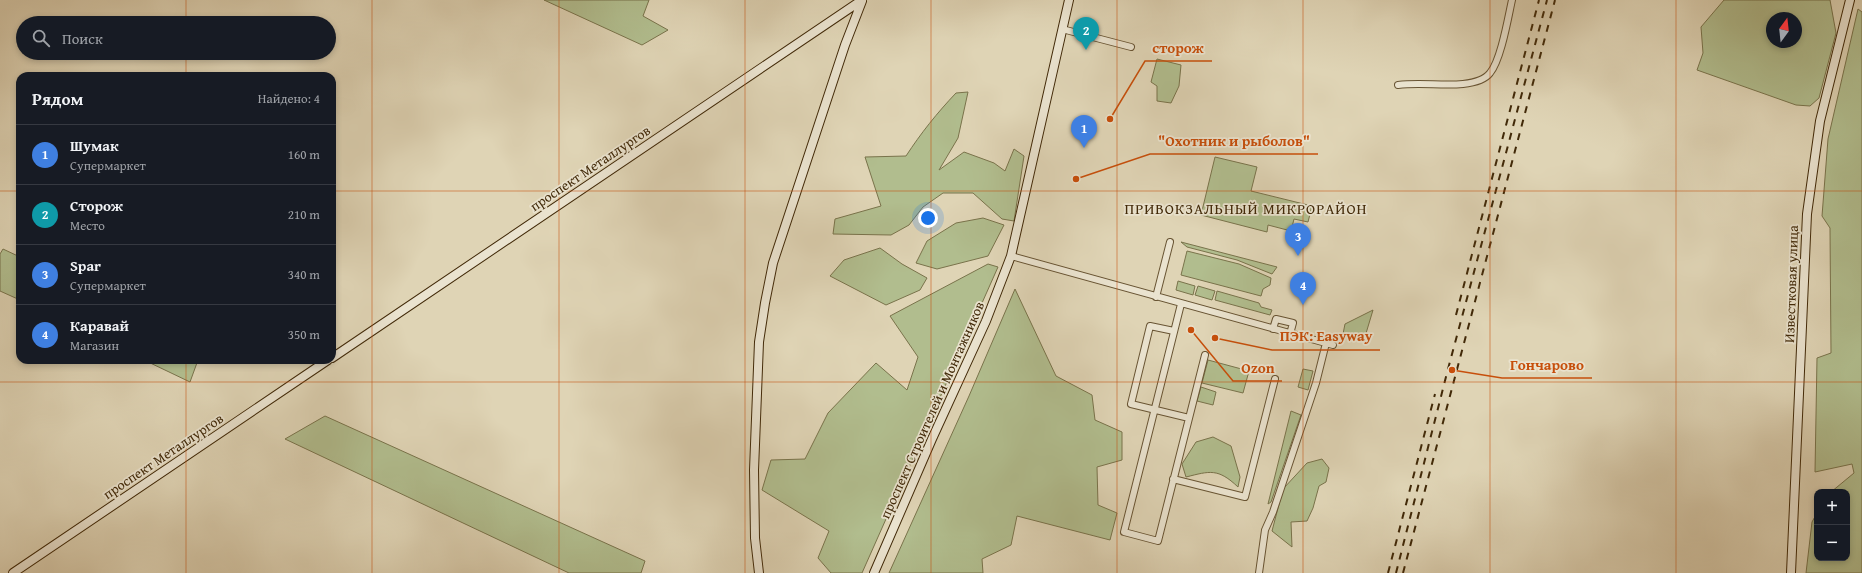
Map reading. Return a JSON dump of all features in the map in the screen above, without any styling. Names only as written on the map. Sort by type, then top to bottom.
[{"type":"street","points":[[759,573],[755,538],[754,470],[759,342],[765,303],[773,263],[845,45],[862,0]]},
{"type":"street","name":"проспект Металлургов","points":[[336,355],[862,0]]},
{"type":"street","name":"проспект Строителей и Монтажников","points":[[874,573],[932,439],[986,321],[1011,256],[1069,0]]},
{"type":"street","points":[[1398,85],[1416,83],[1462,84],[1477,82],[1490,74],[1497,60],[1512,0]]},
{"type":"street","name":"Известковая улица","points":[[1791,573],[1807,214],[1820,121],[1850,0]]},
{"type":"street","points":[[1062,29],[1131,47]]},
{"type":"street","points":[[1156,297],[1170,242]]},
{"type":"street","points":[[1011,256],[1333,345]]},
{"type":"street","points":[[1181,304],[1124,532],[1158,541],[1205,356]]},
{"type":"street","points":[[1274,329],[1276,319],[1293,323],[1290,334]]},
{"type":"street","points":[[1174,331],[1150,326],[1131,404],[1189,418]]},
{"type":"street","points":[[1259,573],[1265,530],[1273,512],[1316,383],[1326,343]]},
{"type":"street","name":"проспект Металлургов","points":[[13,573],[322,364]]},
{"type":"street","points":[[1173,479],[1245,497],[1275,379]]},
{"type":"green space","points":[[544,0],[649,0],[643,16],[668,30],[642,45]]},
{"type":"green space","points":[[1724,0],[1830,0],[1836,33],[1819,98],[1810,106],[1796,105],[1697,70],[1703,53],[1701,27]]},
{"type":"green space","points":[[1858,9],[1862,12],[1862,573],[1806,573],[1812,522],[1814,518],[1814,561],[1850,561],[1850,489],[1835,489],[1854,473],[1852,464],[1815,472],[1817,358],[1831,353],[1830,228],[1822,216],[1828,139]]},
{"type":"green space","points":[[1157,59],[1181,65],[1179,86],[1171,103],[1157,101],[1157,86],[1151,82]]},
{"type":"green space","points":[[968,92],[958,138],[939,170],[964,152],[994,163],[1005,171],[1014,149],[1024,156],[1014,221],[1002,219],[973,193],[943,193],[923,207],[909,225],[891,235],[833,234],[835,219],[881,206],[865,157],[906,156],[917,139],[956,93]]},
{"type":"green space","points":[[1215,157],[1257,167],[1251,191],[1312,206],[1308,222],[1294,219],[1291,231],[1268,225],[1267,232],[1201,215]]},
{"type":"green space","points":[[983,218],[1004,225],[988,256],[937,269],[916,263],[927,241],[956,223]]},
{"type":"green space","points":[[1181,242],[1277,267],[1272,274],[1237,260],[1187,247]]},
{"type":"green space","points":[[880,248],[902,264],[927,278],[920,290],[886,305],[830,276],[844,260]]},
{"type":"green space","points":[[3,249],[16,255],[16,298],[0,291],[0,254]]},
{"type":"green space","points":[[1187,251],[1239,264],[1271,278],[1270,285],[1263,289],[1261,296],[1181,275]]},
{"type":"green space","points":[[988,264],[998,267],[862,573],[831,573],[818,558],[829,531],[762,490],[771,460],[805,459],[828,413],[876,363],[907,390],[918,357],[890,316]]},
{"type":"green space","points":[[1178,281],[1195,286],[1193,295],[1176,290]]},
{"type":"green space","points":[[1198,286],[1215,291],[1212,300],[1195,295]]},
{"type":"green space","points":[[1015,289],[1056,376],[1092,395],[1095,420],[1122,432],[1122,460],[1097,467],[1098,505],[1117,513],[1110,540],[1017,516],[1011,545],[982,559],[983,573],[889,573],[969,396]]},
{"type":"green space","points":[[1217,291],[1259,303],[1261,307],[1272,310],[1270,315],[1215,300]]},
{"type":"green space","points":[[1373,310],[1364,340],[1343,334],[1345,324]]},
{"type":"green space","points":[[1208,360],[1249,371],[1243,393],[1202,383]]},
{"type":"green space","points":[[152,364],[197,364],[190,382]]},
{"type":"green space","points":[[1303,369],[1313,371],[1308,390],[1298,387]]},
{"type":"green space","points":[[1201,387],[1216,392],[1213,405],[1197,401]]},
{"type":"green space","points":[[1291,411],[1301,415],[1271,502],[1268,504]]},
{"type":"green space","points":[[325,416],[645,561],[641,573],[569,573],[285,439]]},
{"type":"green space","points":[[1213,437],[1231,446],[1240,477],[1238,487],[1225,477],[1214,473],[1201,473],[1186,477],[1182,464],[1196,442]]},
{"type":"green space","points":[[1322,459],[1329,468],[1326,482],[1319,486],[1313,508],[1307,521],[1291,522],[1292,547],[1272,531],[1283,489],[1307,463]]},
{"type":"railway","points":[[1456,315],[1539,0]]},
{"type":"railway","points":[[1396,573],[1448,369],[1547,0]]},
{"type":"railway","points":[[1403,573],[1555,0]]},
{"type":"railway","points":[[1388,573],[1435,394]]},
{"type":"place","name":"Сторож","points":[[1086,50]]},
{"type":"place","name":"сторож","points":[[1110,119]]},
{"type":"place","name":"Шумак","points":[[1084,148]]},
{"type":"place","name":"\"Охотник и рыболов\"","points":[[1076,179]]},
{"type":"place","name":"Spar","points":[[1298,256]]},
{"type":"place","name":"Каравай","points":[[1303,305]]},
{"type":"place","name":"Ozon","points":[[1191,330]]},
{"type":"place","name":"ПЭК: Easyway","points":[[1215,338]]},
{"type":"place","name":"Гончарово","points":[[1452,370]]},
{"type":"district","name":"ПРИВОКЗАЛЬНЫЙ МИКРОРАЙОН","points":[[1246,209]]}]
